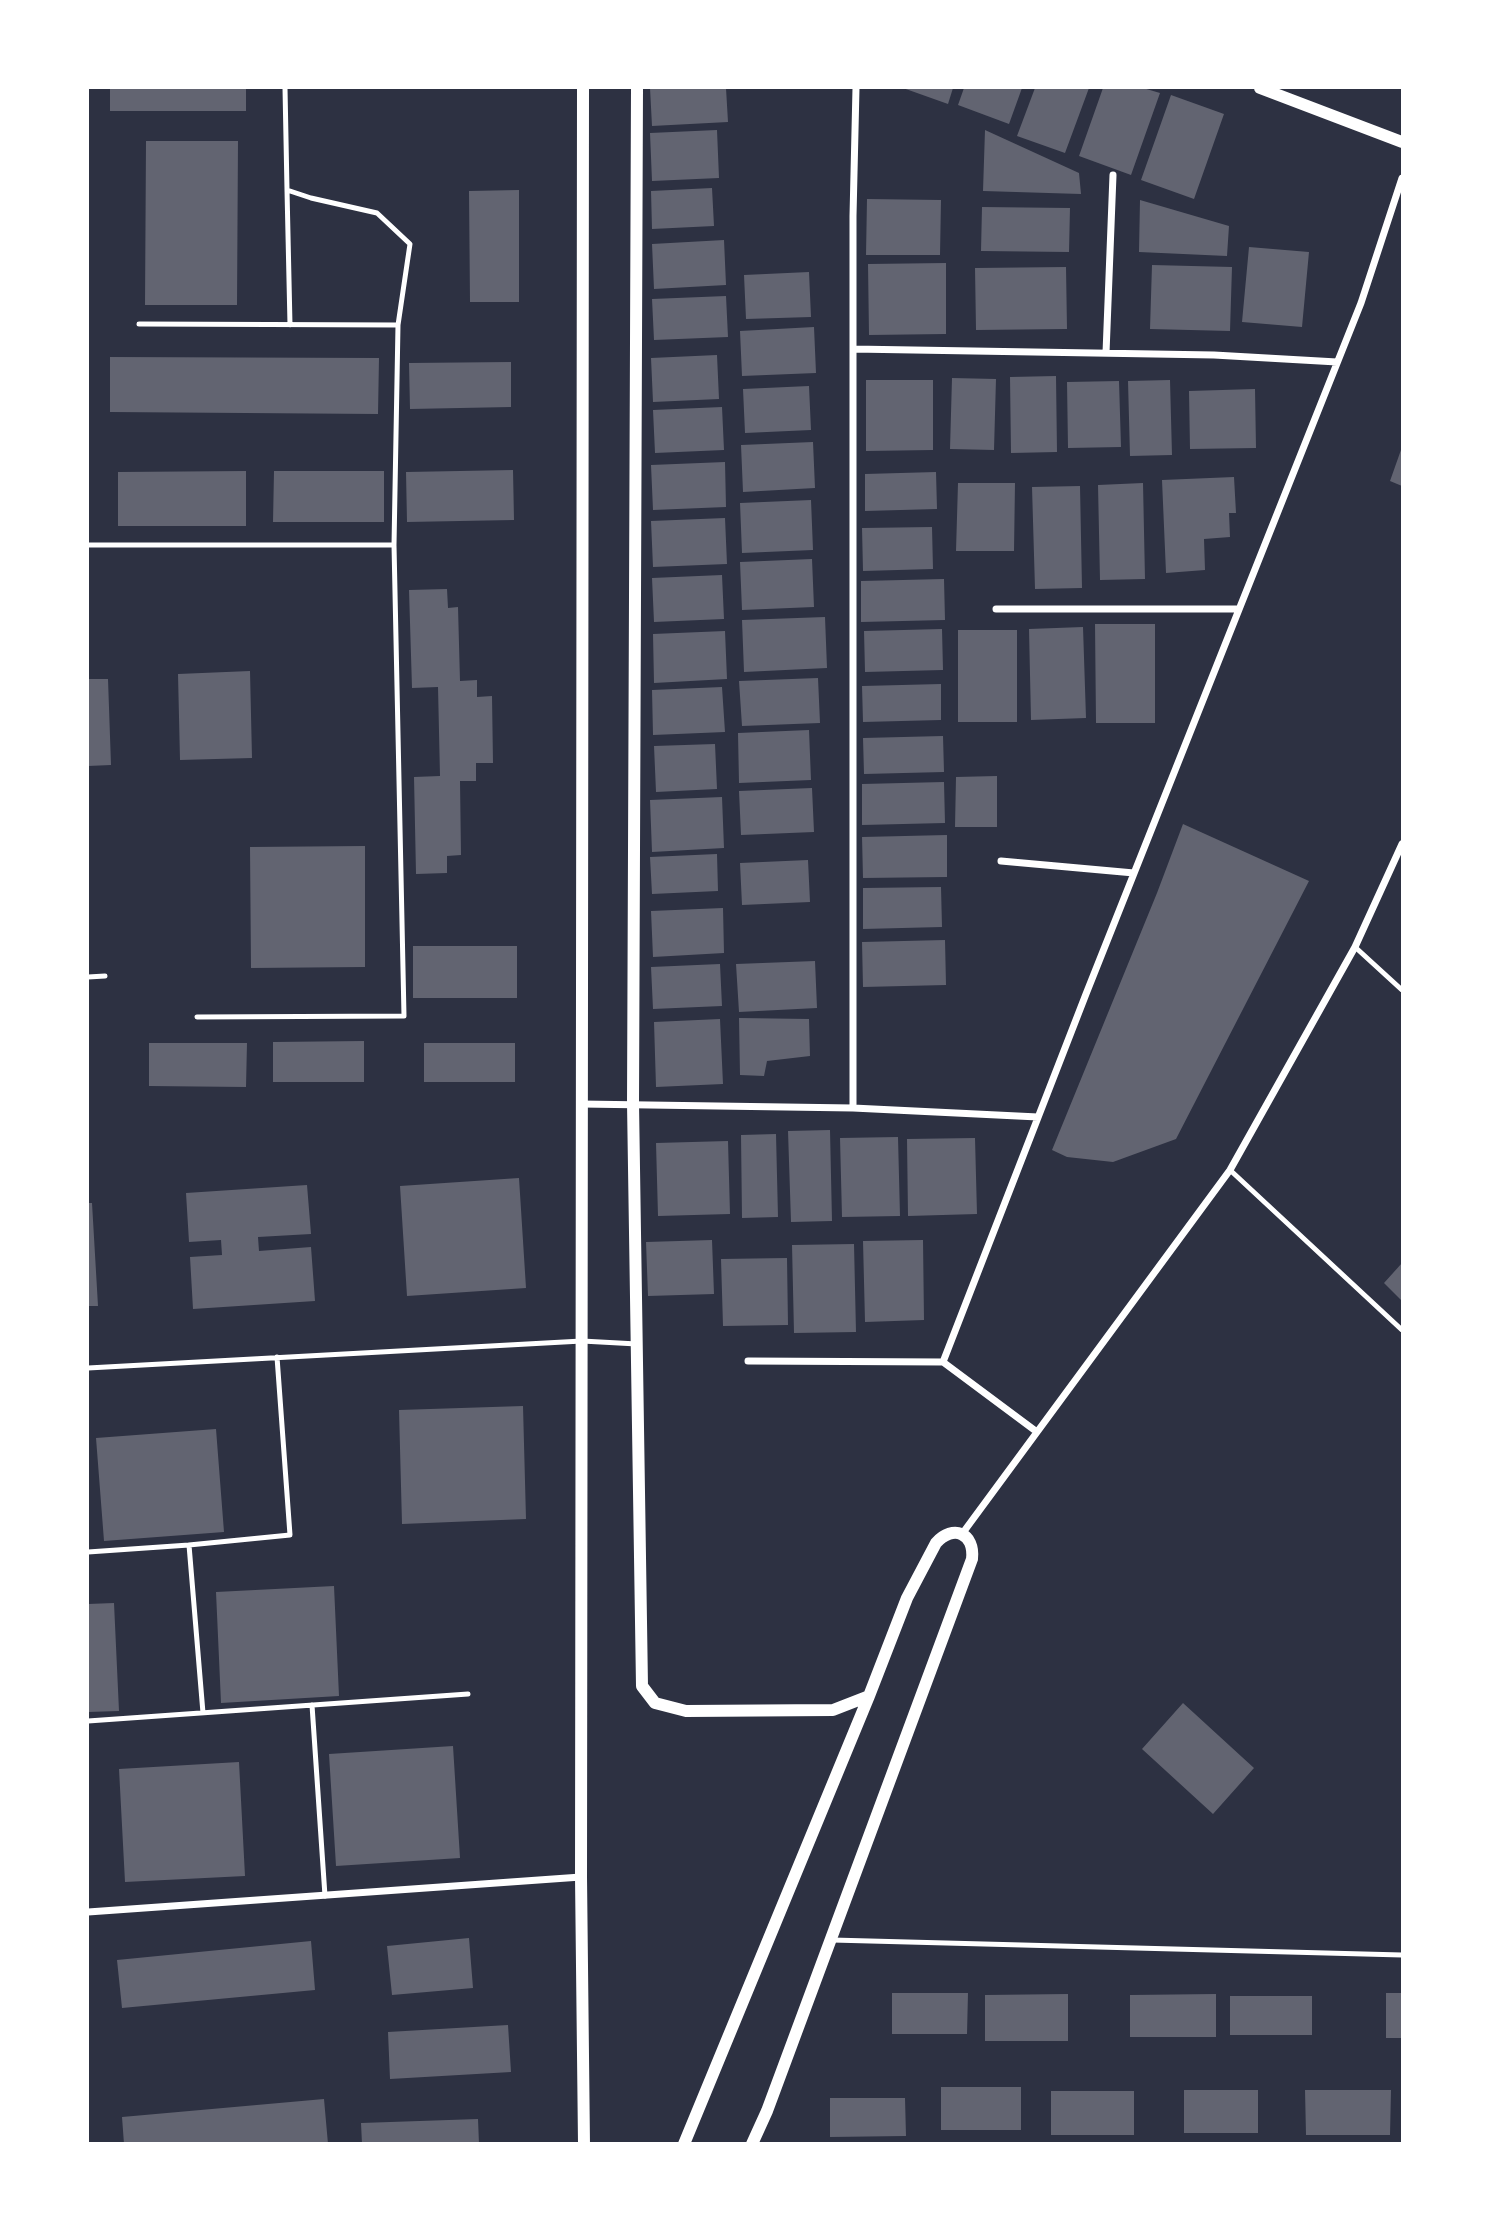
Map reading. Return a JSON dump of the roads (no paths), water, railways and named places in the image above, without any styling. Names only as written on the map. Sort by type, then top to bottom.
[{"type":"street","points":[[583,88],[581,1877],[584,2144]]},
{"type":"street","points":[[638,88],[633,1104],[642,1686],[655,1703],[687,1711],[833,1710],[869,1696]]},
{"type":"street","points":[[853,1108],[853,349],[856,88]]},
{"type":"street","points":[[1260,88],[1402,142]]},
{"type":"street","points":[[1106,353],[1113,175]]},
{"type":"street","points":[[943,1362],[1361,303],[1402,178]]},
{"type":"street","points":[[853,349],[1214,355],[1337,362]]},
{"type":"street","points":[[996,609],[1238,609]]},
{"type":"street","points":[[962,1534],[1230,1170],[1355,947],[1402,844]]},
{"type":"street","points":[[1001,861],[1134,873]]},
{"type":"street","points":[[582,1104],[853,1108],[1038,1117]]},
{"type":"street","points":[[748,1361],[943,1362],[1037,1432]]},
{"type":"street","points":[[684,2144],[907,1598],[936,1543],[943,1535],[952,1532],[962,1534],[970,1540],[972,1559],[767,2111],[752,2144]]},
{"type":"street","points":[[88,1912],[581,1877]]},
{"type":"lane","points":[[285,88],[290,325]]},
{"type":"lane","points":[[197,1017],[404,1016],[394,545],[398,325],[410,244],[377,213],[287,190]]},
{"type":"lane","points":[[139,324],[398,325]]},
{"type":"lane","points":[[88,545],[394,545]]},
{"type":"lane","points":[[1355,947],[1402,990]]},
{"type":"lane","points":[[88,976],[105,976]]},
{"type":"lane","points":[[1230,1170],[1402,1330]]},
{"type":"lane","points":[[88,1368],[582,1341],[637,1344]]},
{"type":"lane","points":[[88,1552],[290,1535],[277,1357]]},
{"type":"lane","points":[[189,1545],[204,1713]]},
{"type":"lane","points":[[88,1721],[468,1694]]},
{"type":"lane","points":[[312,1706],[324,1896]]},
{"type":"lane","points":[[830,1940],[1402,1955]]}]
